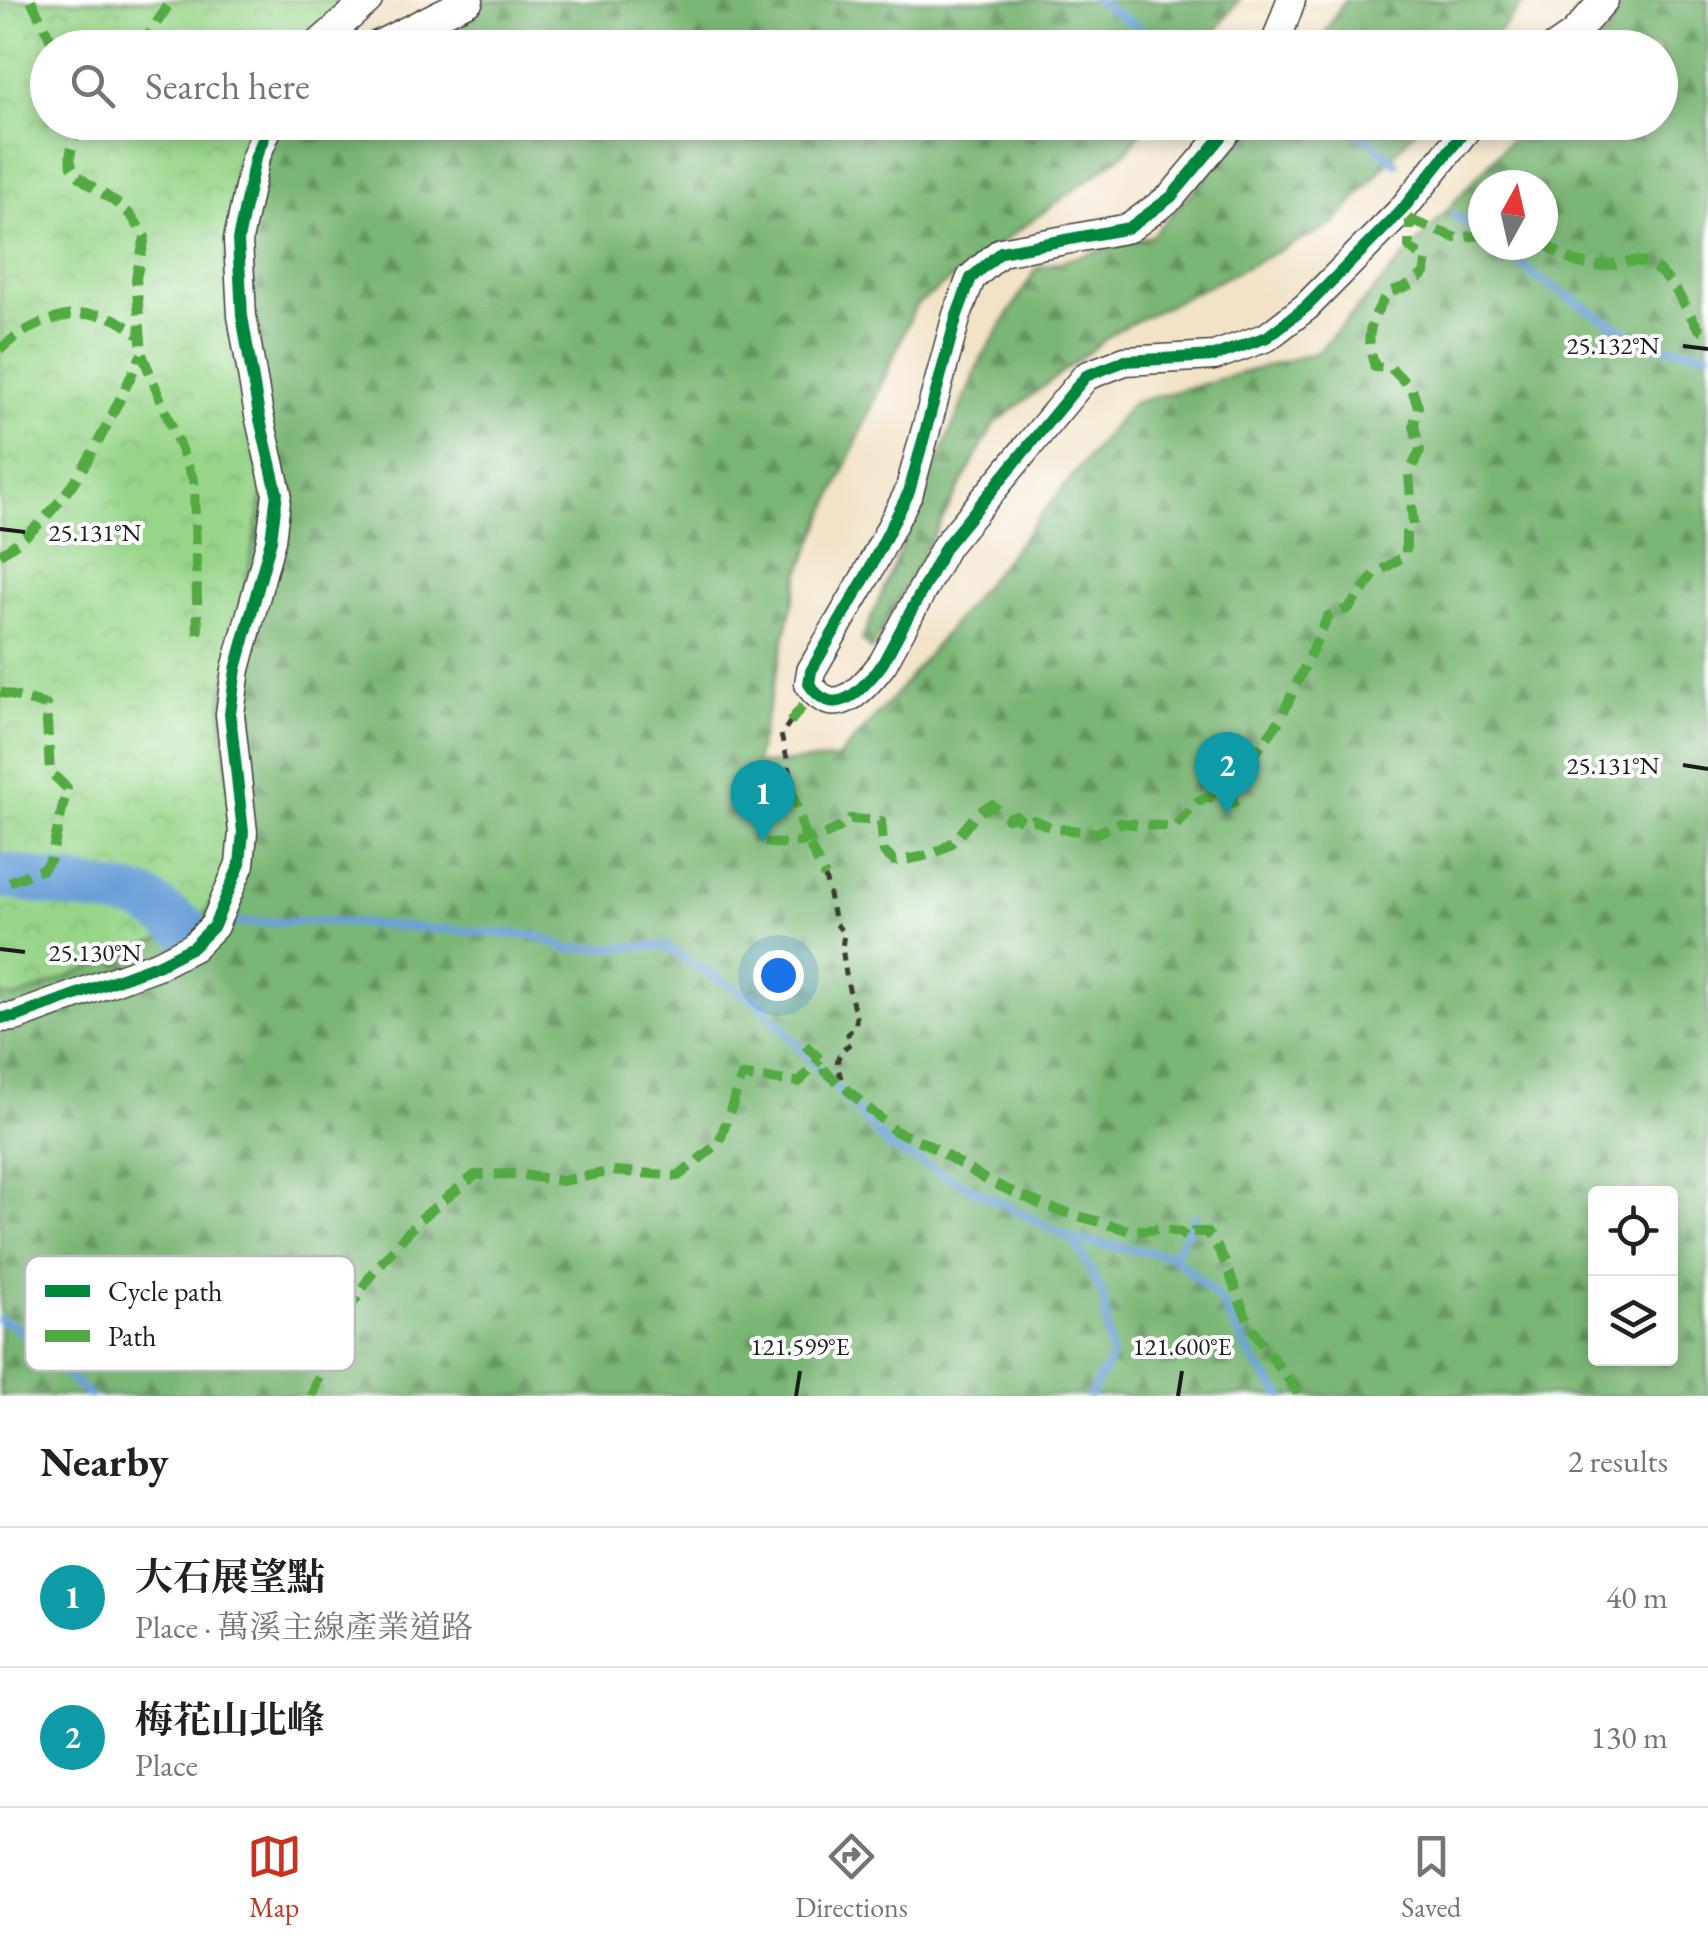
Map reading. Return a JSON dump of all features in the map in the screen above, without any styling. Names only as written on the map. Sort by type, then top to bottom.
[{"type":"street","points":[[334,30],[368,0]]},
{"type":"street","points":[[408,30],[469,0]]},
{"type":"street","points":[[1280,30],[1291,0]]},
{"type":"street","points":[[1577,30],[1604,0]]},
{"type":"street","points":[[0,1018],[14,1017],[124,977],[193,947],[214,926],[240,864],[243,832],[230,714],[236,668],[271,540],[276,493],[242,316],[238,240],[263,140]]},
{"type":"street","points":[[1219,140],[1171,196],[1130,228],[1001,252],[971,278],[957,314],[910,492],[811,671],[809,684],[817,696],[834,702],[854,697],[870,680],[884,663],[946,546],[1086,376],[1124,361],[1214,356],[1267,337],[1306,307],[1402,210],[1458,140]]},
{"type":"path","points":[[790,722],[781,735],[793,782],[790,789]]},
{"type":"path","points":[[825,877],[835,922],[844,934],[847,982],[856,1017],[848,1034],[852,1043],[835,1060],[843,1085]]},
{"type":"green space","points":[[0,0],[30,30],[30,140],[1135,140],[1126,152],[916,305],[800,572],[755,764],[837,759],[895,695],[1132,403],[1318,352],[1468,187],[1468,260],[1558,260],[1558,170],[1483,170],[1511,140],[1678,140],[1678,30],[1609,30],[1624,0],[1708,0],[1708,1396],[0,1396]]},
{"type":"green space","points":[[0,0],[358,0],[320,30],[30,30],[30,140],[247,140],[238,160],[225,255],[230,323],[263,494],[222,702],[231,833],[227,873],[200,923],[17,998],[0,995]]},
{"type":"green space","points":[[486,0],[1239,0],[1217,30],[432,30]]},
{"type":"green space","points":[[1345,0],[1526,0],[1500,30],[1326,30]]},
{"type":"green space","points":[[1241,140],[1406,140],[1334,224],[1116,331],[994,424],[871,650],[862,640],[982,357],[1037,268],[1151,236]]},
{"type":"waterway","points":[[1095,0],[1142,30]]},
{"type":"waterway","points":[[1369,140],[1396,163]]},
{"type":"waterway","points":[[1455,215],[1468,225]]},
{"type":"waterway","points":[[1514,260],[1645,344],[1708,352]]},
{"type":"waterway","points":[[0,875],[143,899],[187,929]]},
{"type":"waterway","points":[[235,923],[325,921],[538,936],[568,949],[664,946],[761,1004],[888,1146],[1074,1240],[1173,1256],[1218,1297],[1254,1361],[1282,1396]]},
{"type":"waterway","points":[[1173,1256],[1195,1217]]},
{"type":"waterway","points":[[1074,1240],[1103,1295],[1111,1359],[1089,1396]]},
{"type":"waterway","points":[[0,1320],[14,1325],[25,1335]]},
{"type":"waterway","points":[[63,1371],[90,1396]]},
{"type":"marked path","points":[[31,0],[46,30]]},
{"type":"marked path","points":[[152,30],[172,0]]},
{"type":"marked path","points":[[75,140],[70,155],[78,175],[129,213],[145,237],[136,278],[142,354],[194,481],[198,636]]},
{"type":"marked path","points":[[765,842],[810,840],[850,819],[881,821],[884,852],[894,861],[944,848],[992,805],[1007,818],[1016,816],[1023,822],[1034,820],[1053,828],[1097,833],[1119,823],[1174,827],[1198,802],[1209,797],[1222,806],[1234,803],[1231,795],[1235,781],[1280,720],[1328,616],[1349,608],[1375,574],[1406,555],[1406,533],[1413,525],[1409,473],[1420,451],[1414,425],[1418,406],[1412,389],[1391,368],[1375,367],[1369,336],[1387,293],[1410,285],[1425,273],[1426,260],[1409,247],[1410,220],[1402,210]]},
{"type":"marked path","points":[[1410,220],[1456,238],[1468,237]]},
{"type":"marked path","points":[[1558,252],[1583,264],[1645,263],[1663,274],[1699,329],[1708,332]]},
{"type":"marked path","points":[[0,350],[33,327],[74,315],[107,316],[141,337]]},
{"type":"marked path","points":[[0,554],[26,536],[68,491],[142,354]]},
{"type":"marked path","points":[[0,692],[46,705],[50,772],[67,788],[51,859],[43,869],[0,885]]},
{"type":"marked path","points":[[790,722],[817,696]]},
{"type":"marked path","points":[[791,789],[806,838],[825,877]]},
{"type":"marked path","points":[[805,1045],[820,1059],[825,1071],[895,1131],[927,1144],[988,1181],[1047,1207],[1131,1231],[1160,1229],[1179,1232],[1187,1238],[1193,1232],[1206,1232],[1225,1262],[1253,1329],[1300,1396]]},
{"type":"marked path","points":[[355,1300],[371,1275],[417,1222],[475,1175],[516,1174],[562,1181],[613,1171],[678,1176],[719,1143],[742,1076],[799,1082],[820,1059]]},
{"type":"marked path","points":[[312,1396],[321,1371]]},
{"type":"cycle path","points":[[0,1018],[15,1017],[160,964],[193,947],[214,926],[240,864],[243,832],[230,714],[236,669],[271,540],[277,493],[242,316],[238,240],[263,140]]},
{"type":"cycle path","points":[[1219,140],[1171,197],[1129,228],[1001,252],[971,278],[957,315],[909,492],[811,671],[809,684],[819,695],[839,701],[858,691],[875,673],[946,546],[1086,376],[1125,361],[1214,356],[1267,337],[1306,307],[1402,210],[1458,140]]},
{"type":"place","name":"梅花山北峰","points":[[1227,814]]},
{"type":"place","name":"大石展望點","points":[[763,842]]}]
